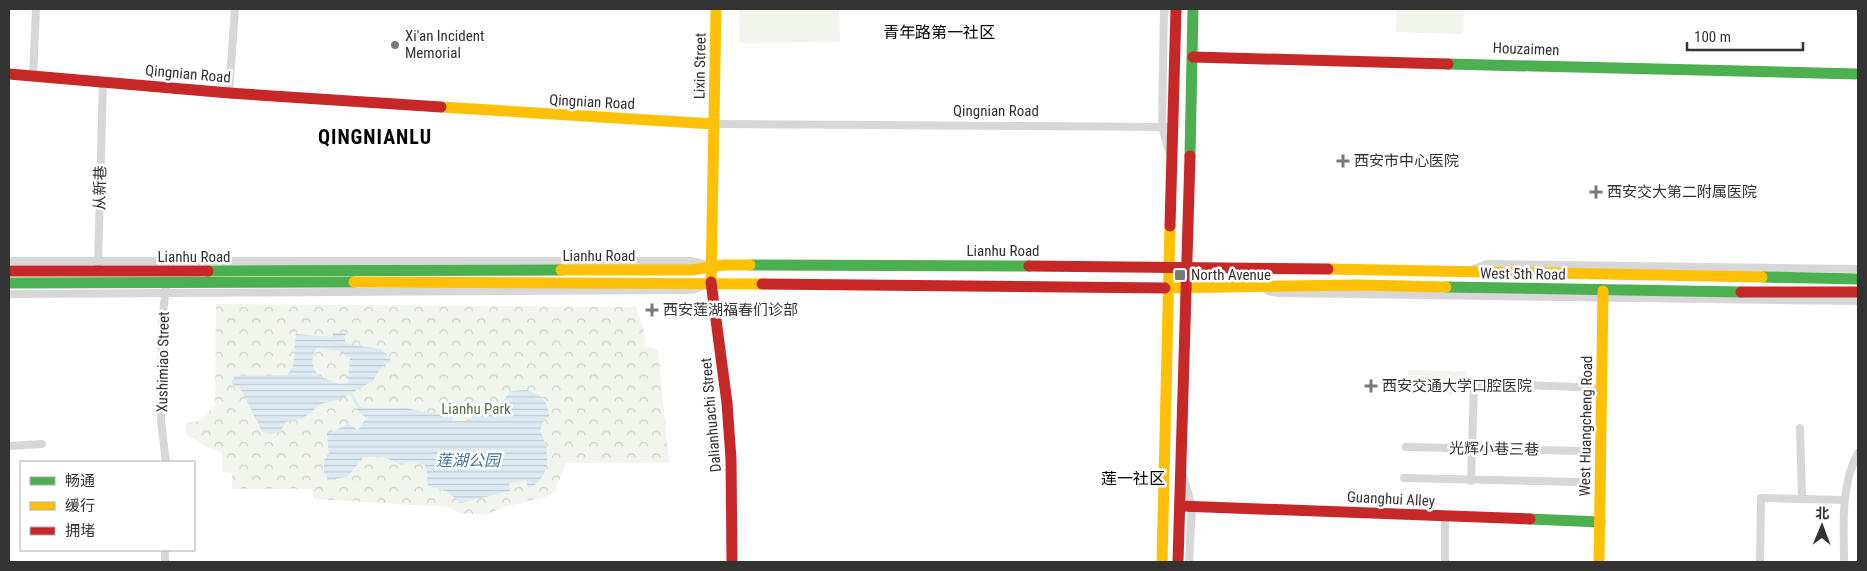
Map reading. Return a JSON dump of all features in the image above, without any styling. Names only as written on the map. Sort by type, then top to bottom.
[{"type":"main road","name":"Lixin Street","points":[[712,266],[716,9]]},
{"type":"main road","points":[[1162,562],[1176,9]]},
{"type":"main road","points":[[1178,562],[1186,507],[1181,464],[1188,267],[1193,9]]},
{"type":"main road","name":"Houzaimen","points":[[1193,57],[1858,74]]},
{"type":"main road","name":"Qingnian Road","points":[[9,74],[229,93],[713,124]]},
{"type":"main road","name":"Lianhu Road","points":[[167,277],[692,270],[712,266],[1188,267]]},
{"type":"main road","name":"Dalianhuachi Street","points":[[712,266],[711,283],[728,404],[731,459],[732,562]]},
{"type":"main road","name":"West 5th Road","points":[[1188,267],[1858,279]]},
{"type":"main road","name":"Lianhu Road","points":[[9,271],[98,277],[1187,287]]},
{"type":"main road","name":"Lianhu Road","points":[[9,283],[98,277]]},
{"type":"main road","name":"West 5th Road","points":[[1187,287],[1368,285],[1603,294],[1858,292]]},
{"type":"main road","name":"West Huangcheng Road","points":[[1599,562],[1603,294]]},
{"type":"main road","name":"Guanghui Alley","points":[[1186,507],[1600,522]]},
{"type":"street","points":[[33,76],[36,9]]},
{"type":"street","points":[[229,93],[235,9]]},
{"type":"street","points":[[1164,9],[1162,127],[1173,163]]},
{"type":"street","name":"从新巷","points":[[98,277],[103,82]]},
{"type":"street","name":"Qingnian Road","points":[[713,124],[1174,127]]},
{"type":"street","points":[[9,261],[98,277],[167,277]]},
{"type":"street","points":[[1463,272],[1487,264],[1858,268]]},
{"type":"street","points":[[9,294],[98,277]]},
{"type":"street","name":"Xushimiao Street","points":[[166,461],[161,421],[162,322],[167,277]]},
{"type":"street","points":[[1603,294],[1858,301]]},
{"type":"street","points":[[1471,481],[1470,449],[1474,383],[1602,388]]},
{"type":"street","points":[[1800,428],[1802,499]]},
{"type":"street","points":[[9,446],[42,444]]},
{"type":"street","name":"光辉小巷三巷","points":[[1406,447],[1582,451]]},
{"type":"street","points":[[1844,562],[1844,500],[1853,464],[1858,453]]},
{"type":"street","points":[[1404,478],[1579,482]]},
{"type":"street","points":[[1158,562],[1159,511],[1164,483]]},
{"type":"street","points":[[1760,562],[1761,498],[1844,500]]},
{"type":"street","points":[[1186,507],[1189,562]]},
{"type":"street","points":[[1444,562],[1445,517]]},
{"type":"green space","points":[[739,9],[839,9],[840,42],[740,43]]},
{"type":"green space","points":[[1397,9],[1464,9],[1463,34],[1396,32]]},
{"type":"green space","name":"Lianhu Park","points":[[216,304],[636,307],[644,331],[645,346],[658,349],[669,463],[566,463],[555,492],[546,497],[504,507],[485,515],[459,513],[448,507],[314,499],[312,489],[232,489],[232,473],[223,472],[222,453],[206,447],[186,434],[185,423],[199,421],[215,406]]},
{"type":"green space","points":[[1408,370],[1466,371],[1465,395],[1407,393]]},
{"type":"water","points":[[333,333],[346,333],[345,341],[347,344],[380,349],[390,357],[390,362],[379,370],[373,381],[341,399],[321,404],[303,418],[286,422],[280,432],[271,434],[262,431],[241,390],[231,383],[235,376],[287,375],[293,367],[296,334],[333,337]],"holes":[[[317,348],[338,351],[350,358],[348,383],[339,384],[319,376],[314,369],[312,359]]]},
{"type":"water","name":"莲湖公园","points":[[527,390],[543,399],[549,416],[542,423],[540,432],[546,447],[547,463],[545,471],[536,484],[528,488],[526,480],[509,483],[510,491],[461,503],[448,492],[428,486],[426,466],[414,462],[401,465],[384,457],[364,457],[347,477],[329,480],[324,473],[324,460],[329,457],[327,434],[348,424],[358,430],[366,418],[357,409],[361,406],[363,408],[404,408],[452,416],[453,421],[472,421],[472,416],[479,416],[494,409],[510,391]]},
{"type":"waterway","points":[[350,393],[359,407]]},
{"type":"traffic: fast","points":[[1190,156],[1193,9]]},
{"type":"traffic: fast","points":[[1448,64],[1858,74]]},
{"type":"traffic: fast","points":[[750,265],[1029,266]]},
{"type":"traffic: fast","points":[[208,271],[561,270]]},
{"type":"traffic: fast","points":[[1762,277],[1858,279]]},
{"type":"traffic: fast","points":[[9,283],[354,282]]},
{"type":"traffic: fast","points":[[1446,287],[1741,292]]},
{"type":"traffic: fast","points":[[1530,519],[1600,522]]},
{"type":"traffic: slow","points":[[711,282],[716,9]]},
{"type":"traffic: slow","points":[[441,107],[713,124]]},
{"type":"traffic: slow","points":[[1162,562],[1170,226]]},
{"type":"traffic: slow","points":[[561,270],[692,270],[723,265],[750,265]]},
{"type":"traffic: slow","points":[[1328,269],[1762,277]]},
{"type":"traffic: slow","points":[[354,282],[762,284]]},
{"type":"traffic: slow","points":[[1165,288],[1358,285],[1446,287]]},
{"type":"traffic: slow","points":[[1599,562],[1603,291]]},
{"type":"traffic: jam","points":[[1170,226],[1176,9]]},
{"type":"traffic: jam","points":[[1193,57],[1448,64]]},
{"type":"traffic: jam","points":[[9,74],[229,93],[441,107]]},
{"type":"traffic: jam","points":[[1178,562],[1190,156]]},
{"type":"traffic: jam","points":[[1029,266],[1328,269]]},
{"type":"traffic: jam","points":[[9,271],[208,271]]},
{"type":"traffic: jam","points":[[711,282],[727,403],[731,459],[732,562]]},
{"type":"traffic: jam","points":[[762,284],[1165,288]]},
{"type":"traffic: jam","points":[[1741,292],[1858,292]]},
{"type":"traffic: jam","points":[[1180,506],[1530,519]]},
{"type":"place","name":"Xi'an Incident Memorial","points":[[395,45]]},
{"type":"place","name":"西安市中心医院","points":[[1343,161]]},
{"type":"place","name":"西安交大第二附属医院","points":[[1596,192]]},
{"type":"place","name":"North Avenue","points":[[1180,275]]},
{"type":"place","name":"西安莲湖福春们诊部","points":[[652,310]]},
{"type":"place","name":"西安交通大学口腔医院","points":[[1371,386]]},
{"type":"district","name":"青年路第一社区","points":[[939,32]]},
{"type":"district","name":"QINGNIANLU","points":[[375,137]]},
{"type":"district","name":"莲一社区","points":[[1133,478]]}]
